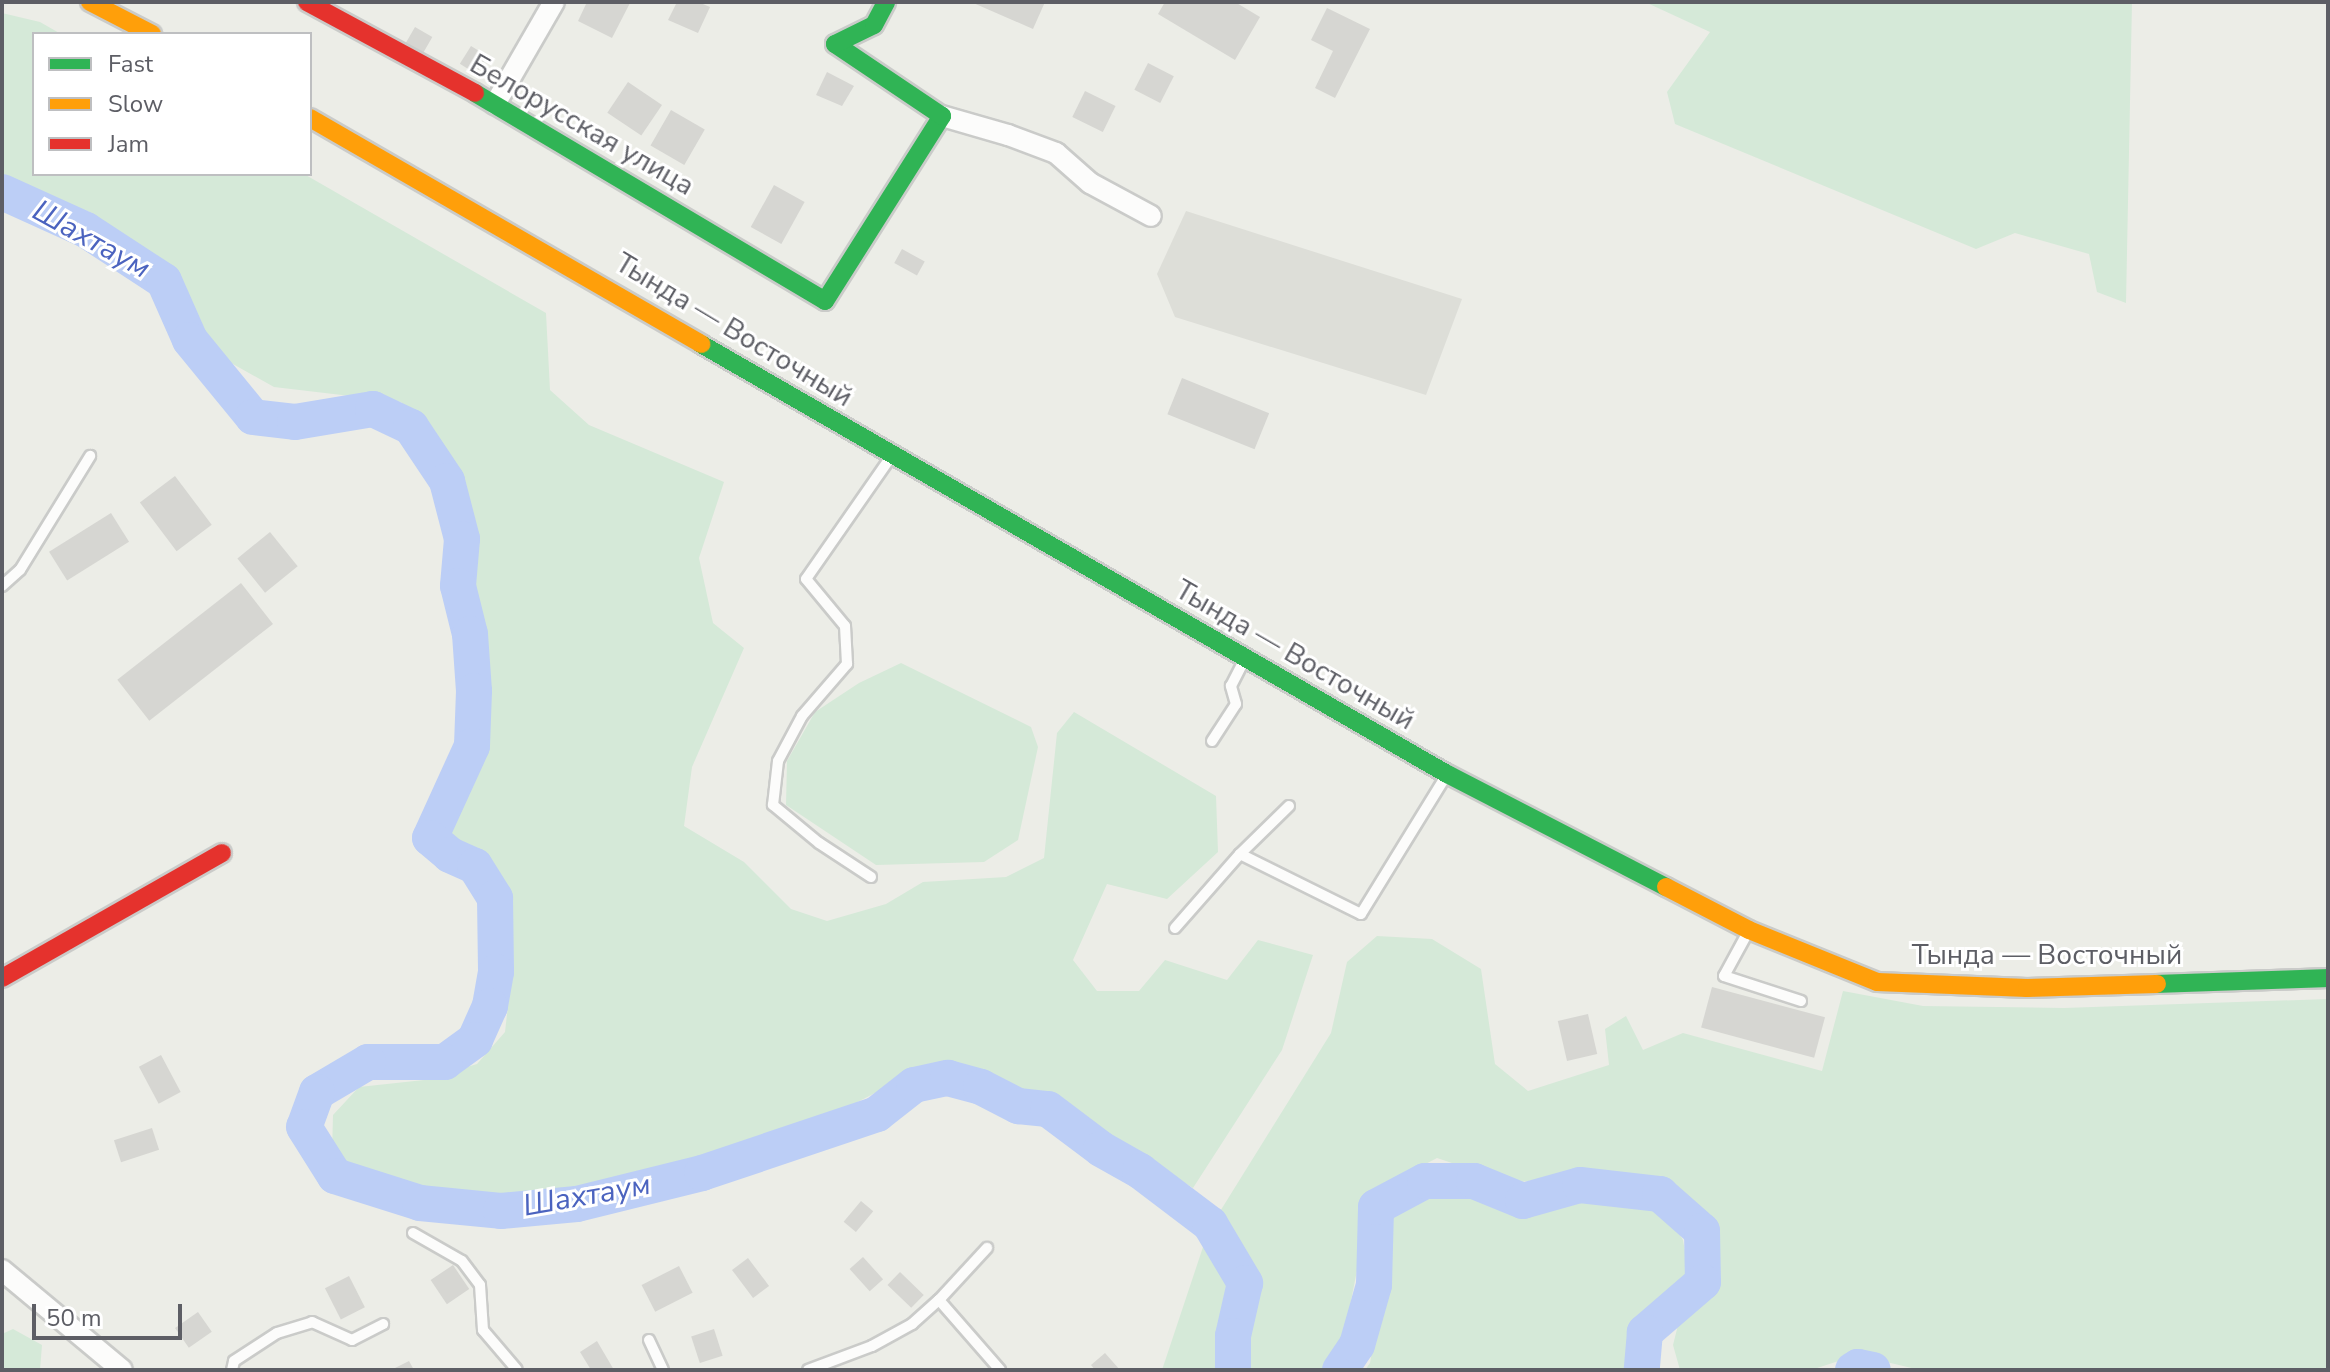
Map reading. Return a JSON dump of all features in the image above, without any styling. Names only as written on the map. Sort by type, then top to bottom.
[{"type":"street","points":[[90,2],[148,32]]},
{"type":"street","name":"Белорусская улица","points":[[307,2],[495,104],[825,301],[942,116]]},
{"type":"street","points":[[495,104],[554,2]]},
{"type":"street","points":[[886,2],[874,25],[835,44],[942,116],[1056,153],[1090,183],[1151,216]]},
{"type":"street","name":"Тында — Восточный","points":[[312,119],[542,249],[891,456],[1447,774],[1749,930],[1877,982],[2027,988],[2328,978]]},
{"type":"street","points":[[2,978],[222,853]]},
{"type":"street","points":[[2,1270],[122,1370]]},
{"type":"lane","points":[[2,586],[20,570],[90,456]]},
{"type":"lane","points":[[871,877],[819,843],[773,805],[778,761],[802,716],[847,664],[845,626],[806,579],[891,456]]},
{"type":"lane","points":[[1212,741],[1236,704],[1231,686],[1245,658]]},
{"type":"lane","points":[[1240,854],[1361,914],[1447,774]]},
{"type":"lane","points":[[1175,928],[1240,854],[1289,806]]},
{"type":"lane","points":[[1749,930],[1724,976],[1801,1001]]},
{"type":"lane","points":[[413,1233],[462,1261],[480,1285],[483,1330],[517,1370]]},
{"type":"lane","points":[[808,1370],[872,1346],[912,1324],[987,1248]]},
{"type":"lane","points":[[939,1300],[1000,1370]]},
{"type":"lane","points":[[232,1370],[234,1361],[277,1333],[312,1322],[352,1340],[383,1324]]},
{"type":"lane","points":[[649,1340],[663,1370]]},
{"type":"shaded area","points":[[1186,211],[1462,299],[1426,395],[1175,317],[1157,274]]},
{"type":"green space","points":[[1645,2],[2132,2],[2126,303],[2097,292],[2089,254],[2015,233],[1976,249],[1675,124],[1667,92],[1710,32]]},
{"type":"green space","points":[[2,13],[40,22],[58,32],[32,32],[32,176],[307,176],[546,313],[550,390],[589,425],[724,482],[699,558],[713,623],[744,648],[692,767],[684,826],[744,862],[791,909],[827,921],[886,904],[923,882],[1006,877],[1044,858],[1057,733],[1074,712],[1216,796],[1218,852],[1167,899],[1107,884],[1073,960],[1097,991],[1139,991],[1165,960],[1227,980],[1258,940],[1313,955],[1282,1050],[1193,1188],[1049,1097],[944,1069],[906,1077],[842,1110],[760,1138],[632,1176],[526,1198],[425,1190],[355,1171],[332,1153],[333,1115],[359,1087],[424,1080],[477,1064],[505,1032],[511,979],[506,901],[479,853],[447,833],[487,735],[485,625],[472,585],[472,522],[442,455],[401,402],[274,387],[224,359],[194,327],[181,282],[147,252],[92,213],[2,180]]},
{"type":"green space","points":[[901,663],[1031,727],[1038,747],[1018,840],[984,862],[876,865],[786,805],[787,761],[815,712],[859,683]]},
{"type":"green space","points":[[1377,936],[1432,939],[1481,969],[1495,1064],[1528,1091],[1609,1065],[1605,1029],[1626,1016],[1643,1050],[1683,1033],[1822,1071],[1843,991],[1923,1006],[2064,1008],[2328,999],[2328,1370],[1920,1370],[1857,1355],[1811,1370],[1680,1370],[1673,1345],[1680,1317],[1704,1301],[1715,1275],[1703,1218],[1678,1194],[1636,1179],[1580,1175],[1512,1183],[1437,1158],[1391,1182],[1371,1200],[1343,1341],[1326,1370],[1245,1370],[1240,1341],[1254,1277],[1219,1213],[1331,1033],[1347,962]]},
{"type":"green space","points":[[1469,1188],[1492,1202],[1523,1208],[1582,1194],[1630,1198],[1663,1207],[1683,1240],[1688,1269],[1679,1292],[1644,1316],[1634,1343],[1635,1370],[1365,1370],[1370,1363],[1376,1328],[1383,1263],[1383,1226],[1402,1203],[1436,1190]]},
{"type":"green space","points":[[1206,1238],[1234,1293],[1220,1370],[1162,1370]]},
{"type":"green space","points":[[13,1329],[42,1345],[40,1370],[2,1370],[2,1334]]},
{"type":"building","points":[[587,2],[630,3],[612,38],[578,21]]},
{"type":"building","points":[[677,2],[698,2],[710,7],[698,33],[668,20]]},
{"type":"building","points":[[971,2],[1045,2],[1033,29]]},
{"type":"building","points":[[1165,2],[1235,2],[1260,17],[1235,60],[1158,14]]},
{"type":"building","points":[[1327,8],[1370,29],[1335,98],[1315,88],[1333,51],[1311,40]]},
{"type":"building","points":[[415,27],[432,37],[421,57],[404,47]]},
{"type":"building","points":[[471,46],[487,56],[476,74],[460,64]]},
{"type":"building","points":[[1148,63],[1174,76],[1160,103],[1134,90]]},
{"type":"building","points":[[827,72],[854,86],[842,106],[816,95]]},
{"type":"building","points":[[628,82],[662,105],[641,136],[607,113]]},
{"type":"building","points":[[1085,91],[1116,106],[1103,132],[1072,117]]},
{"type":"building","points":[[671,110],[705,130],[684,165],[650,146]]},
{"type":"building","points":[[774,185],[805,202],[781,244],[751,227]]},
{"type":"building","points":[[902,249],[925,262],[917,276],[894,263]]},
{"type":"building","points":[[1182,378],[1269,413],[1255,449],[1167,414]]},
{"type":"building","points":[[175,476],[212,525],[177,551],[140,502]]},
{"type":"building","points":[[111,513],[129,542],[67,581],[49,552]]},
{"type":"building","points":[[270,532],[298,566],[265,593],[237,558]]},
{"type":"building","points":[[241,583],[273,624],[149,721],[117,680]]},
{"type":"building","points":[[1712,987],[1825,1017],[1814,1058],[1701,1028]]},
{"type":"building","points":[[1588,1014],[1597,1054],[1567,1061],[1558,1021]]},
{"type":"building","points":[[161,1055],[181,1092],[159,1104],[139,1067]]},
{"type":"building","points":[[152,1128],[159,1150],[121,1162],[114,1140]]},
{"type":"building","points":[[861,1201],[873,1211],[856,1232],[844,1222]]},
{"type":"building","points":[[863,1257],[883,1279],[870,1291],[850,1269]]},
{"type":"building","points":[[748,1258],[769,1286],[753,1298],[732,1270]]},
{"type":"building","points":[[453,1265],[469,1289],[447,1304],[431,1280]]},
{"type":"building","points":[[679,1266],[693,1293],[655,1312],[642,1285]]},
{"type":"building","points":[[900,1272],[924,1295],[911,1308],[887,1285]]},
{"type":"building","points":[[349,1276],[365,1307],[341,1319],[325,1288]]},
{"type":"building","points":[[198,1312],[212,1332],[189,1348],[175,1328]]},
{"type":"building","points":[[714,1329],[723,1356],[700,1363],[691,1336]]},
{"type":"building","points":[[597,1341],[614,1370],[591,1370],[580,1352]]},
{"type":"building","points":[[1105,1353],[1120,1370],[1095,1370],[1091,1365]]},
{"type":"building","points":[[409,1361],[414,1370],[391,1370]]},
{"type":"waterway","name":"Шахтаум","points":[[2,192],[86,230],[164,281],[190,340],[253,417],[295,422],[373,409],[411,427],[447,481],[462,539],[458,586],[470,634],[474,691],[472,746],[430,838],[450,855],[475,866],[495,898],[496,972],[490,1006],[475,1040],[445,1062],[368,1062],[317,1092],[304,1127],[335,1176],[420,1203],[501,1211],[577,1204],[702,1173],[877,1114],[914,1085],[948,1078],[981,1087],[1018,1106],[1048,1109],[1101,1149],[1140,1171],[1210,1224],[1245,1283],[1233,1336],[1233,1370]]},
{"type":"waterway","name":"Шахтаум","points":[[1340,1370],[1357,1345],[1374,1285],[1376,1207],[1425,1181],[1474,1181],[1523,1201],[1580,1185],[1660,1194],[1702,1231],[1703,1282],[1645,1332],[1642,1370]]},
{"type":"waterway","name":"Шахтаум","points":[[1853,1370],[1858,1367],[1873,1370]]},
{"type":"traffic: fast","points":[[475,93],[825,301],[942,116],[835,44],[874,25],[886,2]]},
{"type":"traffic: fast","points":[[701,344],[1447,774],[1666,887]]},
{"type":"traffic: fast","points":[[2157,984],[2328,978]]},
{"type":"traffic: slow","points":[[90,2],[148,32]]},
{"type":"traffic: slow","points":[[312,119],[701,344]]},
{"type":"traffic: slow","points":[[1666,887],[1749,930],[1877,982],[2027,988],[2157,984]]},
{"type":"traffic: jam","points":[[307,2],[475,93]]},
{"type":"traffic: jam","points":[[2,978],[222,853]]}]
